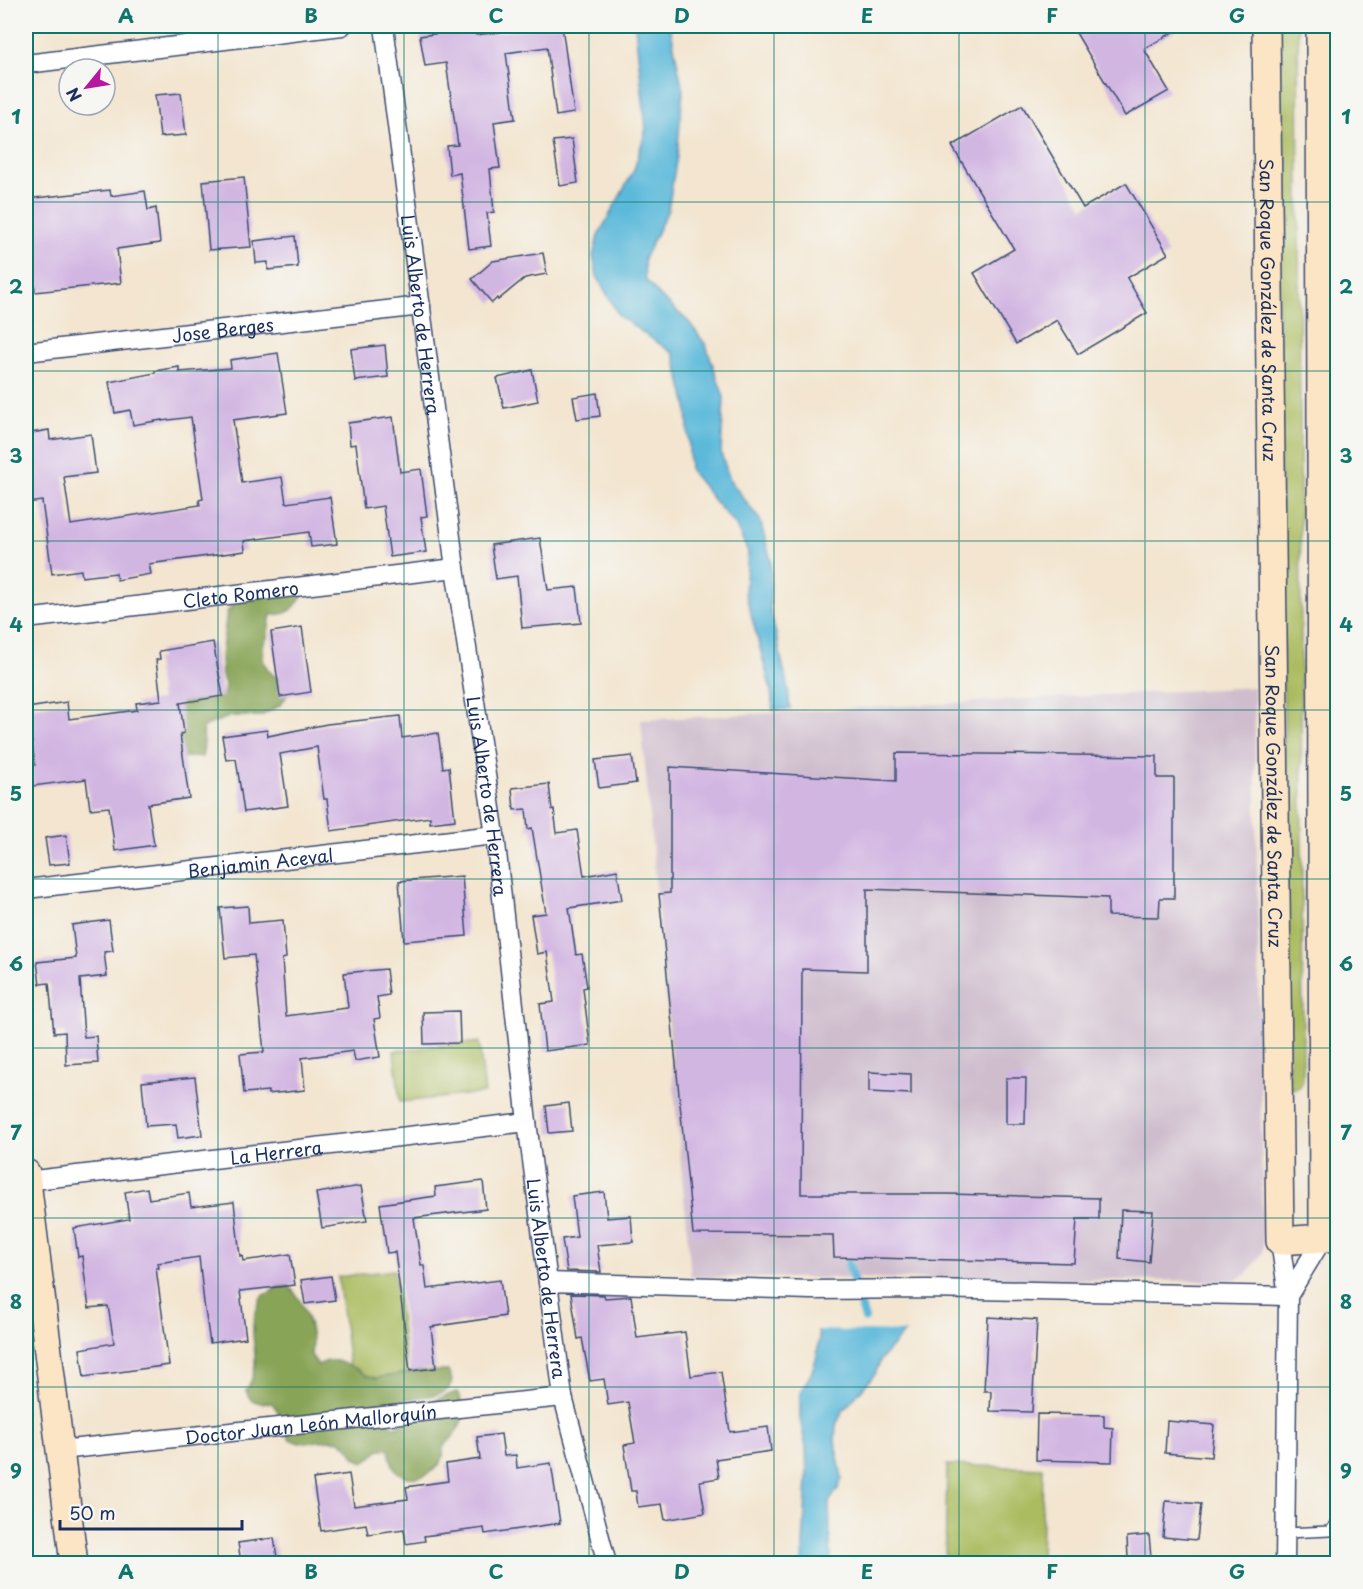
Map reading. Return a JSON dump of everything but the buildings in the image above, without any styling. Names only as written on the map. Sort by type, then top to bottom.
[{"type":"street","points":[[26,64],[342,26]]},
{"type":"street","name":"Luis Alberto de Herrera","points":[[384,26],[455,568],[495,835],[527,1122],[563,1398],[607,1563]]},
{"type":"street","name":"San Roque González de Santa Cruz","points":[[1266,26],[1280,1228],[1288,1296],[1285,1563]]},
{"type":"street","points":[[548,1282],[811,1290],[927,1289],[1288,1296],[1330,1224],[1323,1116],[1329,514],[1320,26]]},
{"type":"street","name":"Jose Berges","points":[[26,352],[421,306]]},
{"type":"street","name":"Cleto Romero","points":[[26,619],[455,568]]},
{"type":"street","name":"Benjamin Aceval","points":[[26,889],[495,835]]},
{"type":"street","points":[[1323,1116],[1338,1145]]},
{"type":"street","name":"La Herrera","points":[[26,1181],[527,1122]]},
{"type":"street","points":[[26,1173],[74,1563]]},
{"type":"street","points":[[1280,1228],[1330,1224]]},
{"type":"street","name":"Doctor Juan León Mallorquín","points":[[60,1450],[563,1398]]},
{"type":"lane","points":[[1286,1533],[1330,1531],[1337,1522],[1338,1512]]},
{"type":"shaded area","points":[[1254,687],[1263,1249],[1246,1274],[1231,1281],[691,1277],[641,720]]},
{"type":"green space","points":[[1274,26],[1298,26],[1303,1080],[1300,1086],[1293,1089],[1289,1085]]},
{"type":"green space","points":[[271,589],[303,594],[291,610],[283,614],[271,615],[268,637],[263,645],[265,664],[283,684],[286,697],[279,706],[261,716],[231,716],[203,727],[202,757],[181,757],[175,703],[224,694],[221,656],[227,612],[233,605]]},
{"type":"green space","points":[[479,1042],[485,1093],[400,1102],[394,1051]]},
{"type":"green space","points":[[394,1270],[407,1375],[351,1381],[338,1277]]},
{"type":"green space","points":[[289,1286],[304,1309],[312,1337],[311,1355],[318,1365],[327,1361],[337,1361],[376,1378],[418,1371],[448,1371],[452,1380],[447,1390],[434,1395],[399,1401],[382,1413],[387,1421],[396,1427],[414,1418],[428,1404],[457,1392],[463,1407],[461,1422],[454,1435],[443,1447],[443,1457],[435,1469],[421,1476],[406,1476],[394,1467],[389,1449],[379,1449],[364,1462],[355,1458],[341,1441],[299,1443],[289,1439],[284,1420],[272,1403],[251,1400],[246,1391],[254,1373],[253,1325],[261,1297],[279,1287]]},
{"type":"green space","points":[[947,1465],[1043,1468],[1041,1563],[945,1563]]},
{"type":"water","points":[[635,26],[670,26],[683,91],[677,156],[668,210],[644,259],[645,279],[689,322],[706,345],[724,397],[721,453],[730,480],[760,520],[771,561],[770,608],[788,688],[790,709],[773,710],[771,690],[745,592],[748,552],[735,524],[690,470],[687,406],[674,354],[619,316],[597,276],[593,256],[598,236],[634,170],[646,129]]},
{"type":"water","points":[[815,1308],[906,1331],[881,1359],[875,1374],[843,1411],[836,1425],[835,1441],[842,1478],[829,1502],[831,1563],[802,1563],[807,1478],[806,1448],[800,1419],[800,1392],[811,1374],[817,1356],[819,1338]]},
{"type":"water","points":[[889,1557],[903,1563],[864,1563],[875,1559]]},
{"type":"pier","points":[[815,1305],[909,1306],[911,1309],[909,1332],[815,1330],[812,1309]]},
{"type":"waterway","points":[[848,1263],[865,1319]]}]
